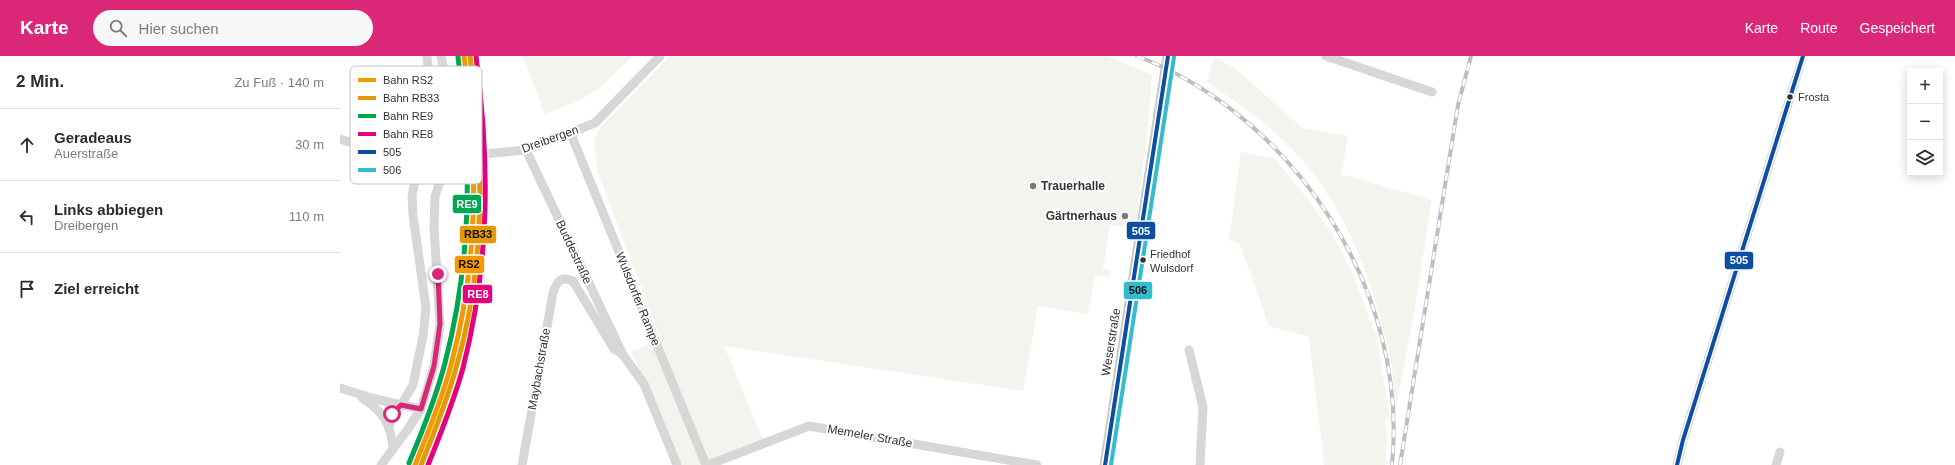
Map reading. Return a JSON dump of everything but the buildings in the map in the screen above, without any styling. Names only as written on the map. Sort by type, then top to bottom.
[{"type":"main road","name":"Weserstraße","points":[[1105,465],[1168,58]]},
{"type":"street","points":[[427,56],[428,66]]},
{"type":"street","points":[[442,56],[443,66]]},
{"type":"street","name":"Dreibergen","points":[[482,155],[526,150],[595,123],[660,56]]},
{"type":"street","points":[[1326,56],[1432,92]]},
{"type":"street","points":[[1677,465],[1683,440],[1803,56]]},
{"type":"street","name":"Wulsdorfer Rampe","points":[[570,132],[707,465]]},
{"type":"street","points":[[340,138],[350,141]]},
{"type":"street","name":"Buddestraße","points":[[526,150],[623,355],[644,384],[677,465]]},
{"type":"street","points":[[389,426],[392,414],[401,405],[413,385],[423,336],[426,308],[412,215],[412,196],[414,184]]},
{"type":"street","points":[[381,465],[408,430],[421,409],[434,366],[440,324],[434,228],[435,197],[439,184]]},
{"type":"street","name":"Buddestraße","points":[[565,278],[573,281],[614,349],[623,355]]},
{"type":"street","name":"Maybachstraße","points":[[522,465],[553,293],[556,283],[565,278]]},
{"type":"street","points":[[1189,350],[1203,407],[1200,465]]},
{"type":"street","points":[[342,389],[421,409]]},
{"type":"street","points":[[342,389],[372,405],[381,413],[389,426],[393,449]]},
{"type":"street","name":"Memeler Straße","points":[[707,465],[809,426],[1037,465]]},
{"type":"street","points":[[1776,465],[1780,452]]},
{"type":"shaded area","points":[[523,56],[633,56],[600,87],[580,100],[545,115]]},
{"type":"shaded area","name":"Friedhof Wulsdorf","points":[[670,56],[1103,56],[1115,59],[1152,75],[1148,127],[1135,228],[1110,225],[1103,269],[1111,271],[1110,277],[1095,275],[1088,314],[1038,306],[1023,391],[724,346],[763,440],[702,465],[680,465],[631,351],[661,339],[597,170],[594,140],[600,128]]},
{"type":"shaded area","points":[[1214,58],[1234,67],[1302,128],[1348,136],[1341,174],[1432,200],[1414,313],[1395,413],[1393,374],[1389,350],[1369,280],[1348,230],[1321,184],[1286,143],[1258,119],[1207,82]]},
{"type":"shaded area","points":[[1241,152],[1274,158],[1299,188],[1330,230],[1353,274],[1377,338],[1390,419],[1385,419],[1387,443],[1385,465],[1324,465],[1309,337],[1269,326],[1239,242],[1229,240]]},
{"type":"railway","points":[[1137,56],[1195,84],[1247,122],[1292,167],[1331,219],[1361,276],[1382,337],[1392,401],[1392,465]]},
{"type":"railway","points":[[1400,465],[1458,105],[1471,56]]},
{"type":"rail line","name":"RS2","points":[[464,56],[465,66]]},
{"type":"rail line","name":"RB33","points":[[470,56],[471,66]]},
{"type":"rail line","name":"RE8","points":[[476,56],[477,66]]},
{"type":"rail line","name":"RE9","points":[[458,57],[459,66]]},
{"type":"rail line","name":"RE8","points":[[428,465],[451,405],[463,368],[472,329],[478,290],[483,251],[485,213],[484,135],[482,109]]},
{"type":"rail line","name":"RE9","points":[[409,463],[429,413],[441,376],[454,324],[465,248],[467,184]]},
{"type":"rail line","name":"RS2","points":[[415,465],[443,391],[460,326],[467,288],[471,249],[473,184]]},
{"type":"rail line","name":"RB33","points":[[421,465],[440,417],[456,368],[466,330],[473,291],[477,252],[480,213],[480,184]]},
{"type":"transit line","name":"505","points":[[1105,465],[1168,56]]},
{"type":"transit line","name":"505","points":[[1677,465],[1683,440],[1803,56]]},
{"type":"transit line","name":"506","points":[[1111,465],[1174,57]]},
{"type":"place","name":"Frosta","points":[[1790,97]]},
{"type":"place","name":"Trauerhalle","points":[[1033,186]]},
{"type":"place","name":"Gärtnerhaus","points":[[1125,216]]},
{"type":"place","name":"Friedhof Wulsdorf","points":[[1143,260]]},
{"type":"route","points":[[392,414],[401,405],[421,409],[434,366],[440,324],[438,274]]}]
